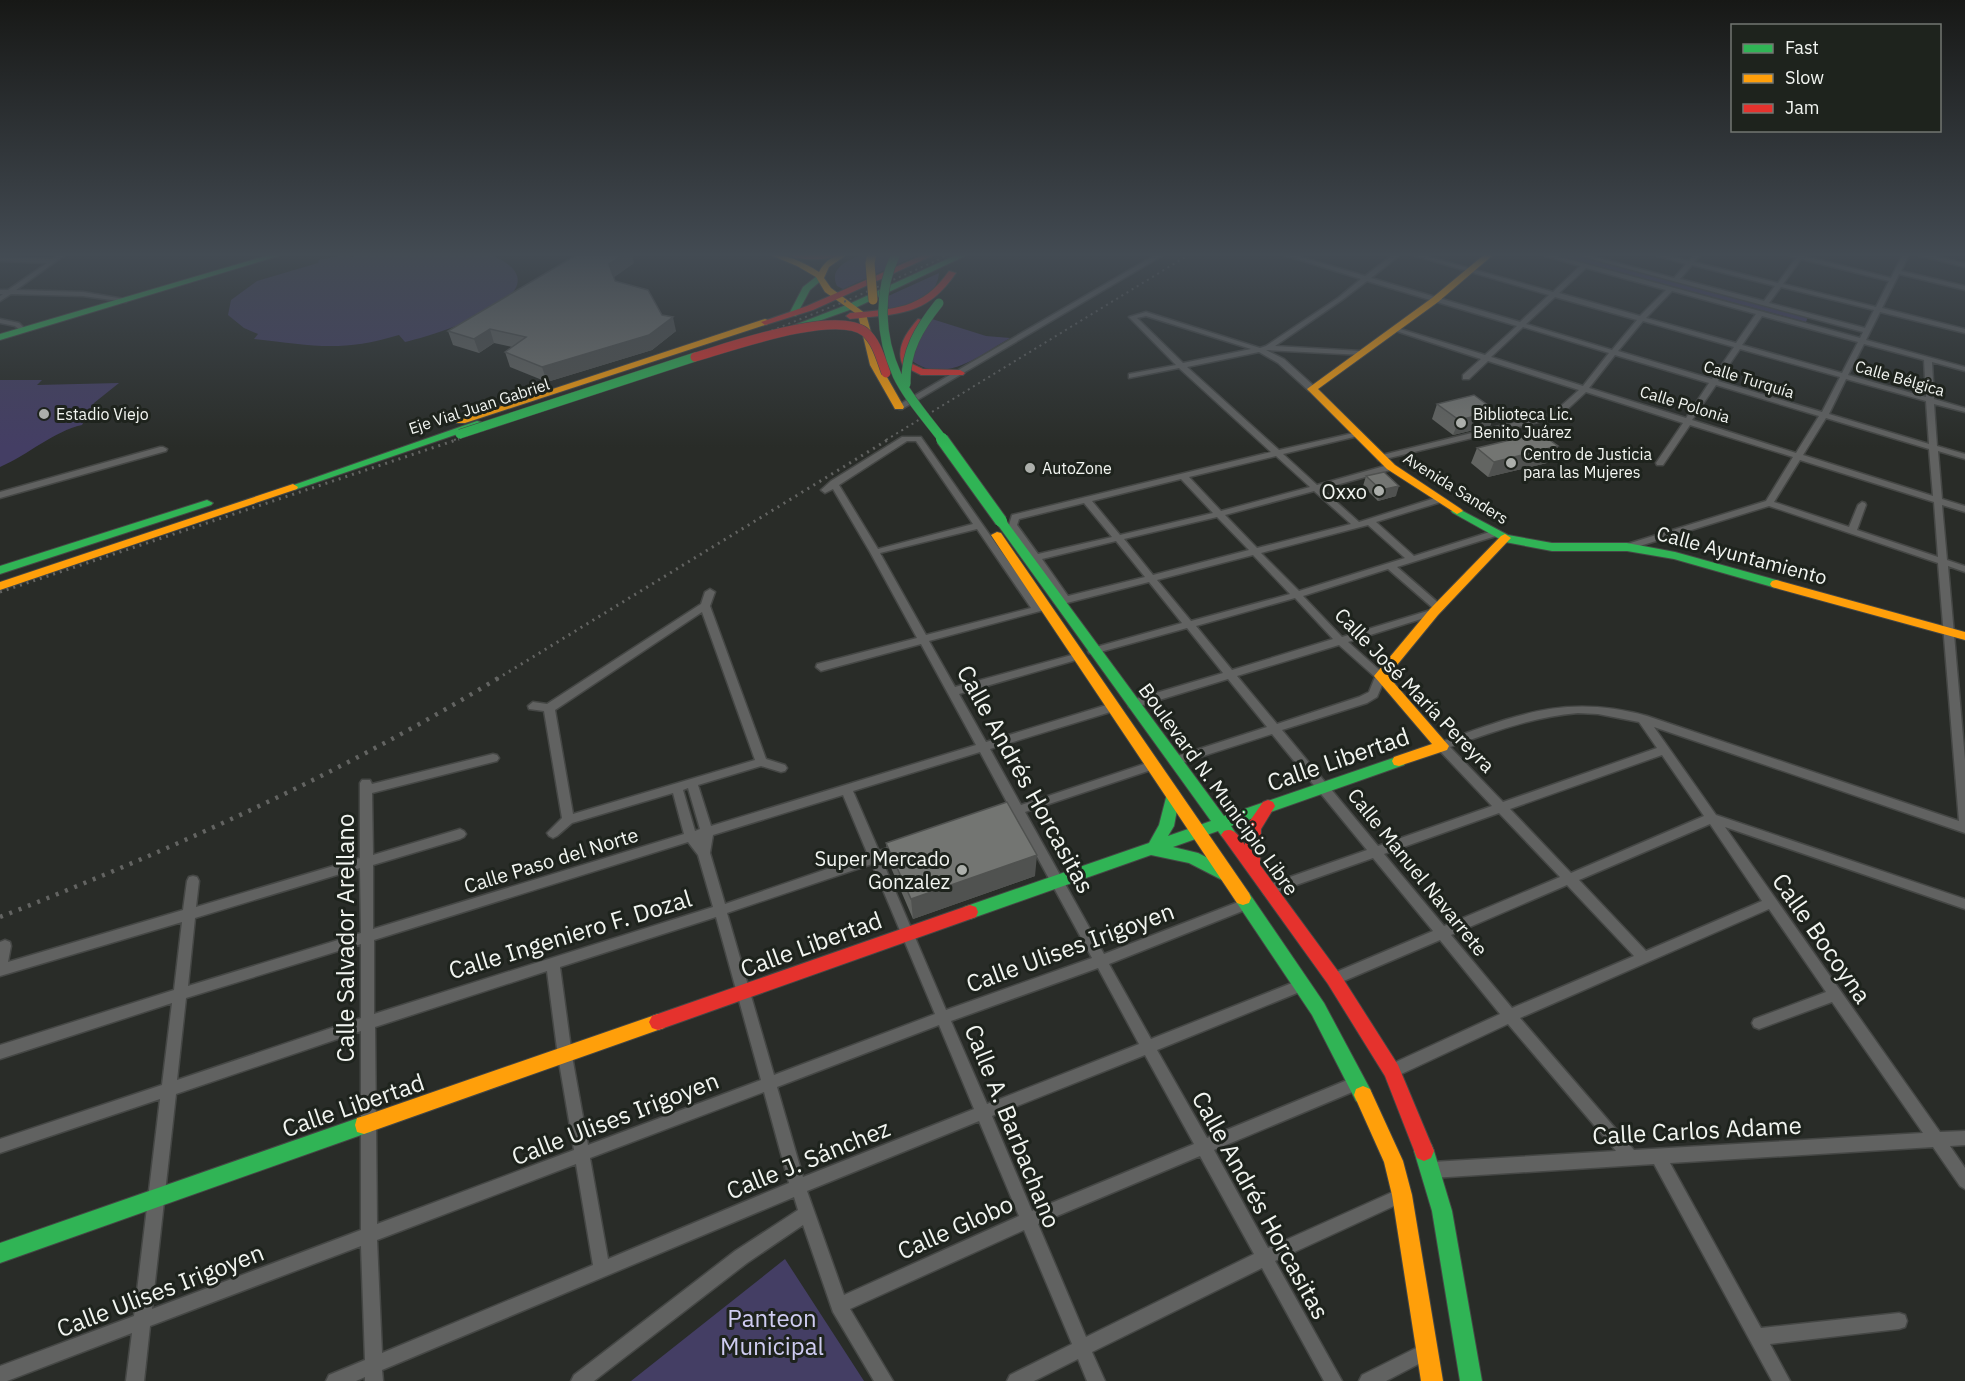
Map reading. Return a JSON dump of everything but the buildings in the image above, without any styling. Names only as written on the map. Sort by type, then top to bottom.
[{"type":"main road","points":[[0,337],[63,318]]},
{"type":"main road","name":"Eje Vial Juan Gabriel","points":[[0,570],[780,318]]},
{"type":"main road","points":[[813,321],[832,318]]},
{"type":"main road","name":"Eje Vial Juan Gabriel","points":[[0,586],[666,360],[813,321],[833,318]]},
{"type":"main road","points":[[861,318],[880,378],[899,407]]},
{"type":"main road","name":"Boulevard N. Municipio Libre","points":[[876,318],[886,373],[908,410],[996,524]]},
{"type":"main road","name":"Boulevard N. Municipio Libre","points":[[886,318],[893,365],[996,524],[1052,605],[1093,651],[1133,704],[1334,979],[1392,1071],[1432,1170],[1442,1211],[1471,1381]]},
{"type":"main road","points":[[924,318],[906,342],[903,350],[907,366],[932,381],[933,390]]},
{"type":"main road","points":[[908,391],[904,362],[908,346],[926,318]]},
{"type":"main road","points":[[1312,388],[1410,318]]},
{"type":"main road","points":[[408,447],[460,434],[679,361],[818,325],[846,324],[863,330],[873,340],[886,373]]},
{"type":"main road","points":[[923,374],[960,374]]},
{"type":"main road","name":"Avenida Sanders","points":[[1312,388],[1355,434],[1386,462],[1438,500],[1501,536]]},
{"type":"main road","points":[[1381,676],[1501,536]]},
{"type":"main road","name":"Calle Ayuntamiento","points":[[1501,536],[1552,547],[1627,547],[1706,563],[1965,636]]},
{"type":"main road","name":"Boulevard N. Municipio Libre","points":[[1052,605],[1078,656],[1318,1009],[1378,1123],[1393,1161],[1402,1195],[1432,1381]]},
{"type":"main road","name":"Calle José María Pereyra","points":[[1381,676],[1442,746]]},
{"type":"main road","name":"Calle Libertad","points":[[0,1253],[1442,746]]},
{"type":"main road","points":[[1173,794],[1166,826],[1153,849],[1192,857],[1228,877]]},
{"type":"main road","points":[[1252,867],[1253,828],[1268,806]]},
{"type":"street","points":[[899,407],[933,390],[1054,318]]},
{"type":"street","points":[[1134,318],[1180,365],[1356,525]]},
{"type":"street","points":[[1158,318],[1264,349],[1312,388]]},
{"type":"street","points":[[1264,349],[1313,318]]},
{"type":"street","name":"Calle Turquía","points":[[1497,318],[1965,457]]},
{"type":"street","points":[[1466,377],[1530,318]]},
{"type":"street","points":[[1660,463],[1716,383],[1757,318]]},
{"type":"street","points":[[1781,318],[1965,369]]},
{"type":"street","points":[[1822,318],[1868,331]]},
{"type":"street","points":[[1769,503],[1800,457],[1875,318]]},
{"type":"street","points":[[1914,318],[1965,331]]},
{"type":"street","points":[[1037,556],[1118,539],[1314,488],[1386,462],[1545,419],[1560,412],[1585,388],[1641,319]]},
{"type":"street","name":"Calle Bélgica","points":[[1641,319],[1965,410]]},
{"type":"street","points":[[0,321],[17,324],[23,330]]},
{"type":"street","name":"Calle Polonia","points":[[1395,329],[1965,510]]},
{"type":"street","points":[[1132,376],[1264,349],[1360,353]]},
{"type":"street","points":[[1928,359],[1948,632],[1960,698],[1965,828]]},
{"type":"street","points":[[875,552],[996,524],[1015,517],[1274,452],[1355,434]]},
{"type":"street","points":[[825,490],[905,439],[913,438],[921,442],[996,524],[1037,556],[1052,605]]},
{"type":"street","points":[[0,495],[163,449]]},
{"type":"street","name":"Calle José María Pereyra","points":[[1183,476],[1339,639],[1381,676]]},
{"type":"street","name":"Calle Andrés Horcasitas","points":[[834,483],[875,552],[1202,1147],[1334,1381]]},
{"type":"street","name":"Calle Manuel Navarrete","points":[[1086,499],[1149,579],[1510,1016],[1630,1157]]},
{"type":"street","points":[[821,667],[1356,525],[1438,500]]},
{"type":"street","points":[[1627,547],[1769,503],[1965,569]]},
{"type":"street","points":[[1852,532],[1862,505]]},
{"type":"street","points":[[1369,521],[1413,560]]},
{"type":"street","points":[[1093,651],[1501,536]]},
{"type":"street","points":[[1391,567],[1437,610]]},
{"type":"street","points":[[533,705],[549,708],[705,606],[710,592]]},
{"type":"street","points":[[705,606],[761,762]]},
{"type":"street","points":[[1133,704],[1437,610]]},
{"type":"street","points":[[952,692],[1078,656]]},
{"type":"street","points":[[1175,761],[1363,700],[1373,694],[1381,676]]},
{"type":"street","name":"Calle Paso del Norte","points":[[0,1052],[180,994],[1113,707]]},
{"type":"street","points":[[549,708],[568,820]]},
{"type":"street","name":"Calle Libertad","points":[[1442,746],[1545,712],[1597,710],[1643,719],[1965,828]]},
{"type":"street","name":"Calle Bocoyna","points":[[1643,719],[1965,1181]]},
{"type":"street","name":"Calle José María Pereyra","points":[[1442,746],[1644,957]]},
{"type":"street","points":[[1268,890],[1664,750]]},
{"type":"street","name":"Calle Salvador Arellano","points":[[374,1381],[369,1234],[367,787],[493,758]]},
{"type":"street","points":[[553,833],[568,820],[761,762],[781,768]]},
{"type":"street","points":[[985,821],[1153,765]]},
{"type":"street","points":[[692,783],[707,833],[704,853],[719,911],[798,1187],[839,1306],[884,1381]]},
{"type":"street","points":[[677,788],[691,837],[704,853]]},
{"type":"street","name":"Calle A. Barbachano","points":[[846,788],[944,1017],[981,1113],[1096,1381]]},
{"type":"street","points":[[1334,979],[1712,818],[1965,904]]},
{"type":"street","points":[[5,946],[0,969],[460,834]]},
{"type":"street","name":"Calle Ingeniero F. Dozal","points":[[0,1146],[369,1022],[719,911],[908,846]]},
{"type":"street","points":[[135,1381],[193,881]]},
{"type":"street","points":[[1392,1071],[1510,1016],[1770,903]]},
{"type":"street","name":"Calle Ulises Irigoyen","points":[[0,1375],[944,1017],[1101,961],[1246,904]]},
{"type":"street","points":[[554,963],[565,1056],[602,1270]]},
{"type":"street","name":"Calle J. Sánchez","points":[[335,1381],[798,1187],[1302,985]]},
{"type":"street","points":[[1759,1023],[1834,995]]},
{"type":"street","name":"Calle Globo","points":[[839,1306],[1028,1220],[1357,1083]]},
{"type":"street","name":"Calle Carlos Adame","points":[[1432,1170],[1965,1138]]},
{"type":"street","points":[[1658,1156],[1780,1381]]},
{"type":"street","points":[[1016,1381],[1264,1258],[1402,1195]]},
{"type":"street","points":[[580,1381],[741,1257],[807,1213]]},
{"type":"street","points":[[1757,1337],[1899,1321]]},
{"type":"street","points":[[1368,1381],[1427,1350]]},
{"type":"green space","points":[[232,318],[474,318],[405,342],[399,335],[378,341],[342,346],[254,339],[258,334],[244,328]]},
{"type":"green space","points":[[1793,318],[1807,318],[1806,322]]},
{"type":"green space","points":[[932,319],[986,336],[1010,338],[962,365],[936,370],[923,367],[911,360],[911,348]]},
{"type":"green space","name":"Estadio Viejo","points":[[0,380],[42,380],[37,385],[119,383],[94,403],[82,425],[61,432],[0,467]]},
{"type":"green space","name":"Panteon Municipal","points":[[785,1259],[864,1381],[631,1381]]},
{"type":"railway","points":[[454,440],[720,351],[802,318]]},
{"type":"railway","points":[[886,440],[1085,318]]},
{"type":"railway","points":[[0,592],[459,439]]},
{"type":"railway","points":[[497,679],[889,439]]},
{"type":"railway","points":[[0,917],[192,837],[318,778],[500,677]]},
{"type":"traffic: fast","points":[[0,337],[63,318]]},
{"type":"traffic: fast","points":[[796,326],[817,318]]},
{"type":"traffic: fast","points":[[883,318],[888,347],[898,377],[1001,521]]},
{"type":"traffic: fast","points":[[906,384],[905,372],[909,350],[927,318]]},
{"type":"traffic: fast","points":[[460,434],[695,357]]},
{"type":"traffic: fast","points":[[293,487],[477,424]]},
{"type":"traffic: fast","points":[[0,570],[207,503]]},
{"type":"traffic: fast","points":[[1457,511],[1505,538],[1552,547],[1627,547],[1675,556],[1776,584]]},
{"type":"traffic: fast","points":[[1001,521],[1229,835]]},
{"type":"traffic: fast","points":[[970,912],[1399,761]]},
{"type":"traffic: fast","points":[[1173,794],[1166,826],[1153,849],[1192,857],[1224,874]]},
{"type":"traffic: fast","points":[[1243,898],[1318,1009],[1363,1095]]},
{"type":"traffic: fast","points":[[0,1253],[364,1125]]},
{"type":"traffic: fast","points":[[1424,1151],[1442,1211],[1471,1381]]},
{"type":"traffic: slow","points":[[863,318],[875,365],[899,407]]},
{"type":"traffic: slow","points":[[1410,318],[1312,389],[1391,467],[1457,511]]},
{"type":"traffic: slow","points":[[461,421],[765,322]]},
{"type":"traffic: slow","points":[[0,586],[293,487]]},
{"type":"traffic: slow","points":[[997,535],[1243,898]]},
{"type":"traffic: slow","points":[[1399,761],[1442,746],[1381,676],[1434,612],[1505,538]]},
{"type":"traffic: slow","points":[[1776,584],[1965,636]]},
{"type":"traffic: slow","points":[[364,1125],[658,1022]]},
{"type":"traffic: slow","points":[[1363,1095],[1393,1161],[1402,1195],[1432,1381]]},
{"type":"traffic: jam","points":[[765,322],[776,318]]},
{"type":"traffic: jam","points":[[921,321],[905,346],[906,364],[921,372],[960,373]]},
{"type":"traffic: jam","points":[[695,357],[780,333],[828,325],[847,326],[867,333],[877,349],[886,373]]},
{"type":"traffic: jam","points":[[1252,867],[1253,828],[1268,806]]},
{"type":"traffic: jam","points":[[1229,835],[1334,979],[1392,1071],[1424,1151]]},
{"type":"traffic: jam","points":[[658,1022],[970,912]]},
{"type":"place","name":"Estadio Viejo","points":[[44,414]]},
{"type":"place","name":"Biblioteca Lic. Benito Juárez","points":[[1461,423]]},
{"type":"place","name":"Centro de Justicia para las Mujeres","points":[[1511,463]]},
{"type":"place","name":"AutoZone","points":[[1030,468]]},
{"type":"place","name":"Oxxo","points":[[1379,491]]},
{"type":"place","name":"Super Mercado Gonzalez","points":[[962,870]]}]
